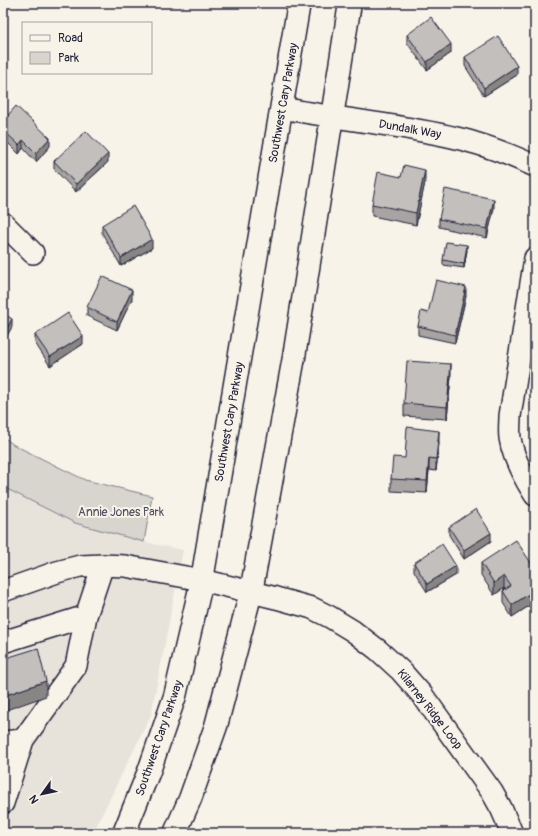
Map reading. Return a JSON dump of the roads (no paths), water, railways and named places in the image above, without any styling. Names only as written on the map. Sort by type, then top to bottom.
[{"type":"main road","name":"Southwest Cary Parkway","points":[[124,833],[149,771],[176,696],[202,580],[299,3]]},
{"type":"main road","points":[[175,833],[190,799],[216,726],[251,592],[294,357],[350,3]]},
{"type":"street","name":"Dundalk Way","points":[[282,108],[332,118],[443,134],[475,142],[511,155],[535,166]]},
{"type":"street","points":[[3,223],[33,253]]},
{"type":"street","points":[[535,258],[510,416],[510,438],[516,459],[527,484],[535,495]]},
{"type":"street","points":[[3,803],[13,741],[76,666],[86,616],[103,565]]},
{"type":"street","name":"Kilarney Ridge Loop","points":[[3,591],[57,572],[80,566],[125,566],[202,580],[312,608],[353,631],[378,650],[401,671],[423,696],[469,760],[498,803],[512,833]]},
{"type":"street","points":[[3,642],[86,616]]},
{"type":"park label","name":"Annie Jones Park","points":[[121,512]]}]
